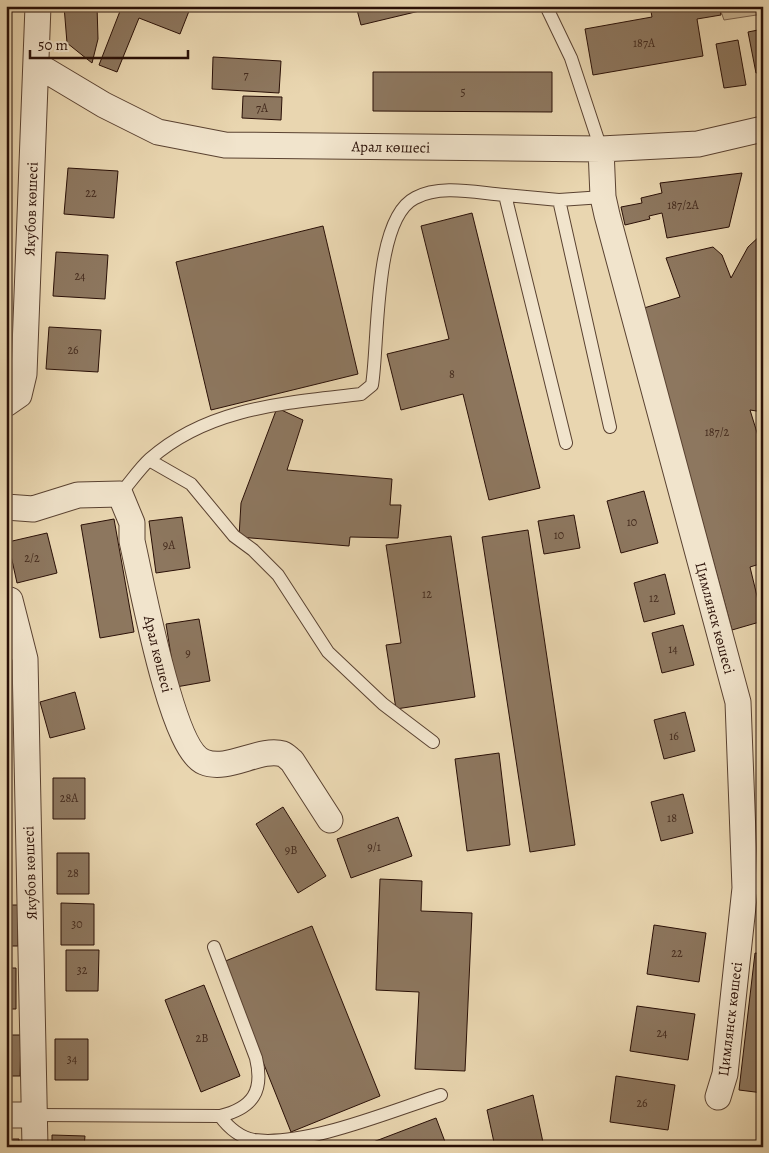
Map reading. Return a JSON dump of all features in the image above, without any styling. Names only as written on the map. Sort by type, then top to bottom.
[{"type":"street","name":"Якубов көшесі","points":[[6,404],[19,395],[24,374],[38,6]]},
{"type":"street","name":"Арал көшесі","points":[[37,65],[104,105],[158,132],[225,145],[601,149],[698,144],[763,129]]},
{"type":"street","name":"Цимлянск көшесі","points":[[601,149],[603,197],[738,702],[745,888],[725,1074],[718,1097]]},
{"type":"street","name":"Арал көшесі","points":[[120,494],[132,523],[132,541],[166,693],[192,750],[203,762],[218,765],[271,754],[283,754],[292,761],[330,820]]},
{"type":"street","points":[[6,506],[33,510],[78,495],[120,494]]},
{"type":"street","name":"Якубов көшесі","points":[[10,600],[25,659],[33,948],[35,1147]]},
{"type":"street","points":[[6,1115],[34,1115]]},
{"type":"lane","points":[[546,6],[571,58],[601,149]]},
{"type":"lane","points":[[120,494],[149,460],[189,430],[216,418],[262,406],[361,394],[372,386],[382,257],[399,212],[414,198],[444,190],[559,200],[603,197]]},
{"type":"lane","points":[[505,195],[566,443]]},
{"type":"lane","points":[[559,200],[610,427]]},
{"type":"lane","points":[[149,460],[191,484],[234,536],[253,550],[278,575],[328,652],[383,704],[433,742]]},
{"type":"lane","points":[[34,1115],[220,1116],[234,1113],[252,1099],[259,1087],[260,1075],[256,1058],[214,947]]},
{"type":"lane","points":[[220,1116],[232,1130],[254,1140],[296,1138],[330,1131],[441,1095]]},
{"type":"shaded area","points":[[719,6],[763,6],[763,14],[724,20]]},
{"type":"building","points":[[64,6],[97,6],[98,39],[92,63],[67,43]]},
{"type":"building","points":[[122,6],[191,6],[180,34],[139,18],[117,72],[99,65]]},
{"type":"building","points":[[356,6],[432,6],[432,8],[361,25]]},
{"type":"building","points":[[650,6],[719,6],[721,15],[697,19],[703,56],[593,75],[585,29],[652,17]]},
{"type":"building","points":[[763,29],[763,72],[756,73],[748,32]]},
{"type":"building","points":[[738,40],[746,85],[724,88],[716,44]]},
{"type":"building","points":[[213,57],[281,61],[279,93],[212,89]]},
{"type":"building","points":[[373,72],[552,72],[552,112],[373,111]]},
{"type":"building","points":[[243,96],[282,97],[281,120],[242,118]]},
{"type":"building","points":[[68,168],[118,171],[114,218],[64,214]]},
{"type":"building","points":[[742,173],[729,227],[667,238],[662,213],[649,216],[650,219],[625,225],[621,207],[642,203],[641,198],[662,193],[660,183]]},
{"type":"building","points":[[472,213],[540,488],[489,500],[463,394],[401,410],[387,354],[449,339],[421,226]]},
{"type":"building","points":[[323,226],[358,374],[211,410],[176,262]]},
{"type":"building","points":[[763,233],[763,412],[750,410],[763,452],[763,520],[759,521],[763,536],[763,563],[750,567],[763,621],[732,630],[644,308],[680,297],[666,258],[713,247],[722,255],[731,278],[748,247]]},
{"type":"building","points":[[56,252],[108,255],[105,299],[53,296]]},
{"type":"building","points":[[49,327],[101,330],[98,372],[46,369]]},
{"type":"building","points":[[277,408],[303,420],[287,470],[392,479],[390,505],[401,505],[398,538],[350,537],[349,546],[239,537],[241,503]]},
{"type":"building","points":[[644,491],[658,543],[621,553],[607,501]]},
{"type":"building","points":[[574,515],[580,548],[544,554],[538,521]]},
{"type":"building","points":[[182,517],[190,568],[156,573],[149,521]]},
{"type":"building","points":[[114,519],[134,632],[100,638],[81,525]]},
{"type":"building","points":[[528,530],[575,845],[530,852],[482,537]]},
{"type":"building","points":[[47,533],[57,573],[17,583],[8,542]]},
{"type":"building","points":[[451,536],[475,697],[396,709],[386,645],[401,643],[386,545]]},
{"type":"building","points":[[665,574],[675,614],[644,622],[634,583]]},
{"type":"building","points":[[199,619],[210,681],[176,687],[166,624]]},
{"type":"building","points":[[683,625],[694,665],[662,673],[652,633]]},
{"type":"building","points":[[75,692],[85,729],[50,738],[40,702]]},
{"type":"building","points":[[685,712],[695,751],[664,759],[654,720]]},
{"type":"building","points":[[499,753],[510,845],[467,851],[455,759]]},
{"type":"building","points":[[53,778],[85,778],[85,819],[53,819]]},
{"type":"building","points":[[683,794],[693,833],[661,841],[651,802]]},
{"type":"building","points":[[283,807],[326,876],[298,893],[256,824]]},
{"type":"building","points":[[398,817],[412,856],[351,878],[337,839]]},
{"type":"building","points":[[57,853],[89,853],[89,894],[57,894]]},
{"type":"building","points":[[380,879],[422,881],[421,911],[472,913],[465,1071],[415,1069],[419,992],[376,990]]},
{"type":"building","points":[[61,903],[94,904],[94,945],[61,945]]},
{"type":"building","points":[[6,905],[18,905],[18,946],[6,946]]},
{"type":"building","points":[[654,925],[706,933],[699,982],[647,974]]},
{"type":"building","points":[[312,926],[380,1096],[291,1132],[223,962]]},
{"type":"building","points":[[66,950],[99,950],[98,991],[66,991]]},
{"type":"building","points":[[755,953],[763,954],[763,1093],[739,1090]]},
{"type":"building","points":[[6,968],[16,968],[16,1009],[6,1009]]},
{"type":"building","points":[[204,985],[240,1076],[201,1092],[165,1000]]},
{"type":"building","points":[[637,1006],[695,1014],[688,1060],[630,1051]]},
{"type":"building","points":[[6,1035],[21,1035],[20,1076],[6,1076]]},
{"type":"building","points":[[55,1039],[88,1039],[88,1080],[55,1080]]},
{"type":"building","points":[[616,1076],[675,1085],[668,1130],[610,1122]]},
{"type":"building","points":[[533,1095],[544,1147],[495,1147],[487,1110]]},
{"type":"building","points":[[436,1118],[447,1147],[360,1147]]},
{"type":"building","points":[[52,1135],[85,1136],[84,1147],[52,1147]]},
{"type":"building","points":[[6,1139],[19,1139],[19,1147],[6,1147]]}]
